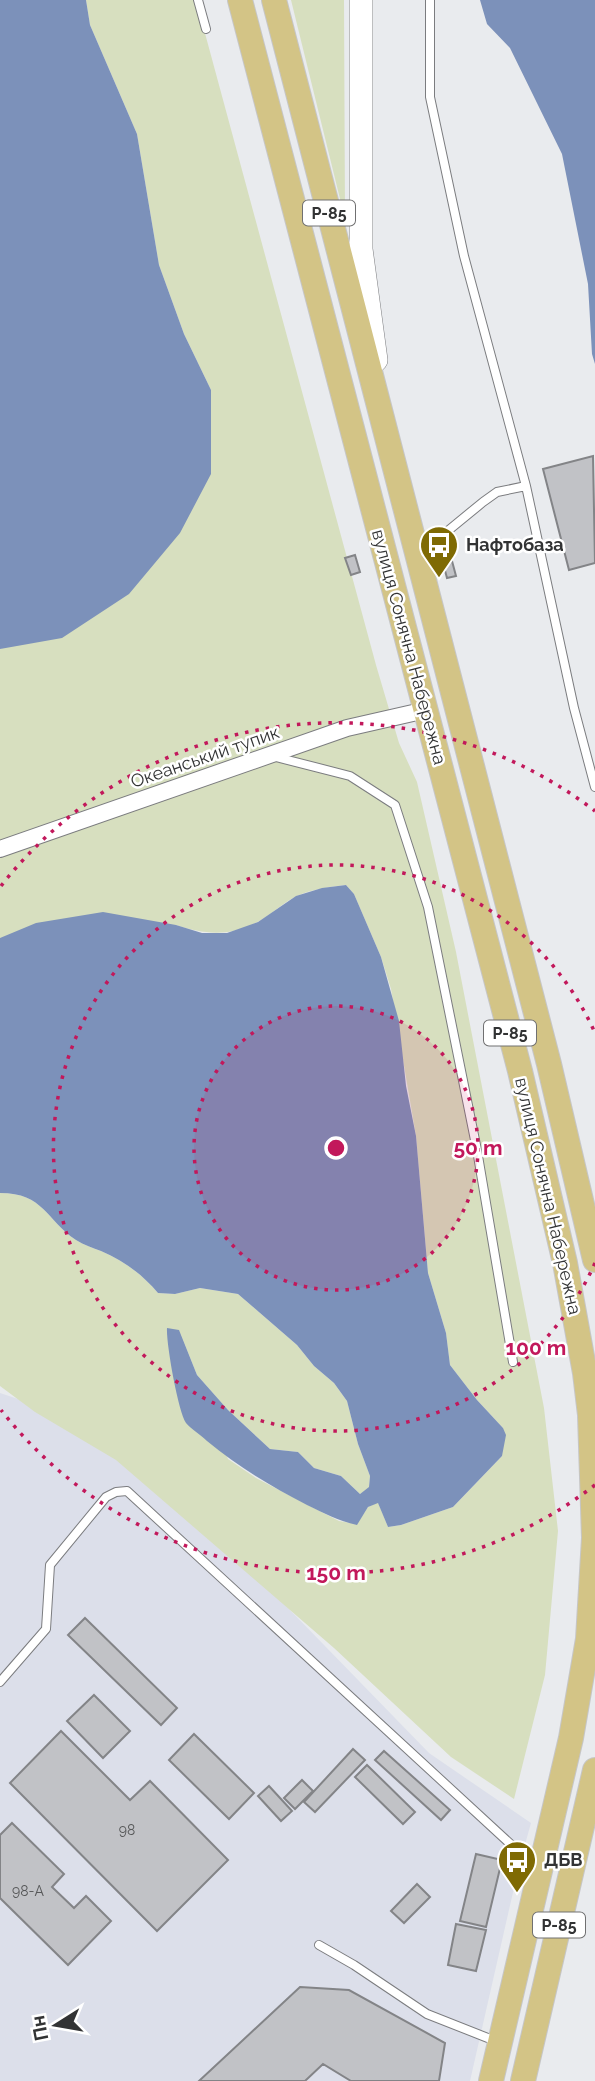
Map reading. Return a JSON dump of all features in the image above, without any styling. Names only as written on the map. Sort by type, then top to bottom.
[{"type":"main road","name":"вулиця Сонячна Набережна","points":[[240,0],[520,1071],[550,1194],[578,1331],[590,1415],[594,1538],[588,1639],[571,1738],[491,2081]]},
{"type":"main road","name":"вулиця Сонячна Набережна","points":[[274,0],[549,1064],[592,1237],[595,1260]]},
{"type":"main road","points":[[361,0],[361,249],[385,426]]},
{"type":"main road","name":"Р-85","points":[[523,2081],[595,1770]]},
{"type":"street","name":"Океанський тупик","points":[[0,849],[347,728],[426,710]]},
{"type":"lane","points":[[198,0],[206,29]]},
{"type":"lane","points":[[430,0],[430,97],[464,256],[526,485],[571,695],[595,787]]},
{"type":"lane","points":[[421,569],[433,543],[483,502],[497,492],[526,485]]},
{"type":"lane","points":[[269,755],[350,776],[395,805],[428,906],[477,1150],[513,1362]]},
{"type":"lane","points":[[0,1682],[46,1629],[50,1565],[106,1497],[127,1491],[530,1862],[542,1865]]},
{"type":"lane","points":[[319,1945],[427,2014],[500,2043]]},
{"type":"shaded area","points":[[0,1393],[117,1432],[429,1753],[531,1823],[470,2081],[0,2081]]},
{"type":"green space","points":[[86,0],[196,0],[376,665],[399,743],[417,782],[456,952],[544,1408],[558,1531],[545,1675],[514,1799],[451,1757],[334,1648],[116,1460],[35,1412],[0,1386],[0,1193],[15,1194],[35,1203],[76,1240],[125,1264],[158,1293],[175,1294],[200,1288],[238,1294],[297,1345],[314,1366],[334,1383],[347,1401],[370,1476],[369,1488],[360,1494],[341,1476],[314,1468],[298,1452],[270,1449],[228,1410],[197,1375],[179,1330],[228,1459],[256,1478],[339,1521],[357,1524],[368,1507],[378,1502],[388,1527],[453,1507],[502,1456],[503,1428],[450,1365],[446,1333],[428,1273],[416,1136],[391,989],[381,957],[354,894],[346,885],[297,896],[250,926],[229,932],[198,931],[176,925],[0,938],[0,649],[211,390],[184,334],[159,265],[137,134],[90,25]]},
{"type":"green space","points":[[291,0],[344,0],[345,219]]},
{"type":"water","points":[[0,0],[86,0],[90,25],[137,134],[159,265],[184,334],[211,390],[211,474],[180,533],[129,594],[62,638],[0,649]]},
{"type":"water","points":[[480,0],[595,0],[595,364],[592,354],[588,284],[562,154],[510,48],[487,24]]},
{"type":"water","points":[[346,885],[354,894],[381,957],[399,1021],[406,1086],[416,1136],[428,1273],[446,1333],[450,1365],[506,1435],[502,1456],[453,1507],[388,1527],[378,1503],[368,1507],[357,1525],[307,1505],[243,1468],[186,1423],[173,1377],[167,1328],[179,1330],[197,1375],[228,1410],[270,1449],[298,1452],[314,1468],[341,1476],[360,1494],[369,1487],[370,1476],[347,1401],[334,1383],[314,1366],[297,1345],[238,1294],[200,1288],[175,1294],[158,1293],[125,1264],[76,1240],[35,1203],[15,1194],[0,1193],[0,938],[36,923],[103,912],[176,925],[202,933],[227,933],[258,922],[296,896],[322,888]]},
{"type":"building","points":[[593,456],[595,563],[569,570],[543,469]]},
{"type":"building","points":[[355,555],[360,572],[351,575],[345,558]]},
{"type":"building","points":[[452,561],[456,576],[447,578],[443,563]]},
{"type":"building","points":[[85,1618],[177,1708],[161,1725],[68,1635]]},
{"type":"building","points":[[94,1695],[130,1731],[103,1758],[67,1721]]},
{"type":"building","points":[[61,1731],[130,1800],[150,1781],[228,1860],[157,1931],[10,1783]]},
{"type":"building","points":[[194,1734],[254,1793],[229,1819],[169,1760]]},
{"type":"building","points":[[353,1749],[365,1760],[315,1812],[304,1802]]},
{"type":"building","points":[[384,1751],[450,1810],[441,1820],[375,1760]]},
{"type":"building","points":[[367,1765],[415,1812],[403,1824],[355,1777]]},
{"type":"building","points":[[302,1780],[313,1791],[295,1809],[284,1798]]},
{"type":"building","points":[[269,1786],[292,1811],[281,1821],[258,1796]]},
{"type":"building","points":[[12,1823],[64,1874],[52,1887],[74,1908],[86,1896],[111,1921],[68,1965],[0,1898],[0,1835]]},
{"type":"building","points":[[476,1854],[502,1860],[486,1927],[460,1921]]},
{"type":"building","points":[[417,1884],[430,1897],[404,1923],[391,1911]]},
{"type":"building","points":[[456,1924],[486,1930],[476,1971],[448,1965]]},
{"type":"building","points":[[300,1987],[349,1990],[445,2043],[439,2081],[351,2081],[323,2064],[305,2081],[199,2081]]},
{"type":"place","name":"Нафтобаза","points":[[439,579]]},
{"type":"place","name":"ДБВ","points":[[517,1894]]}]
